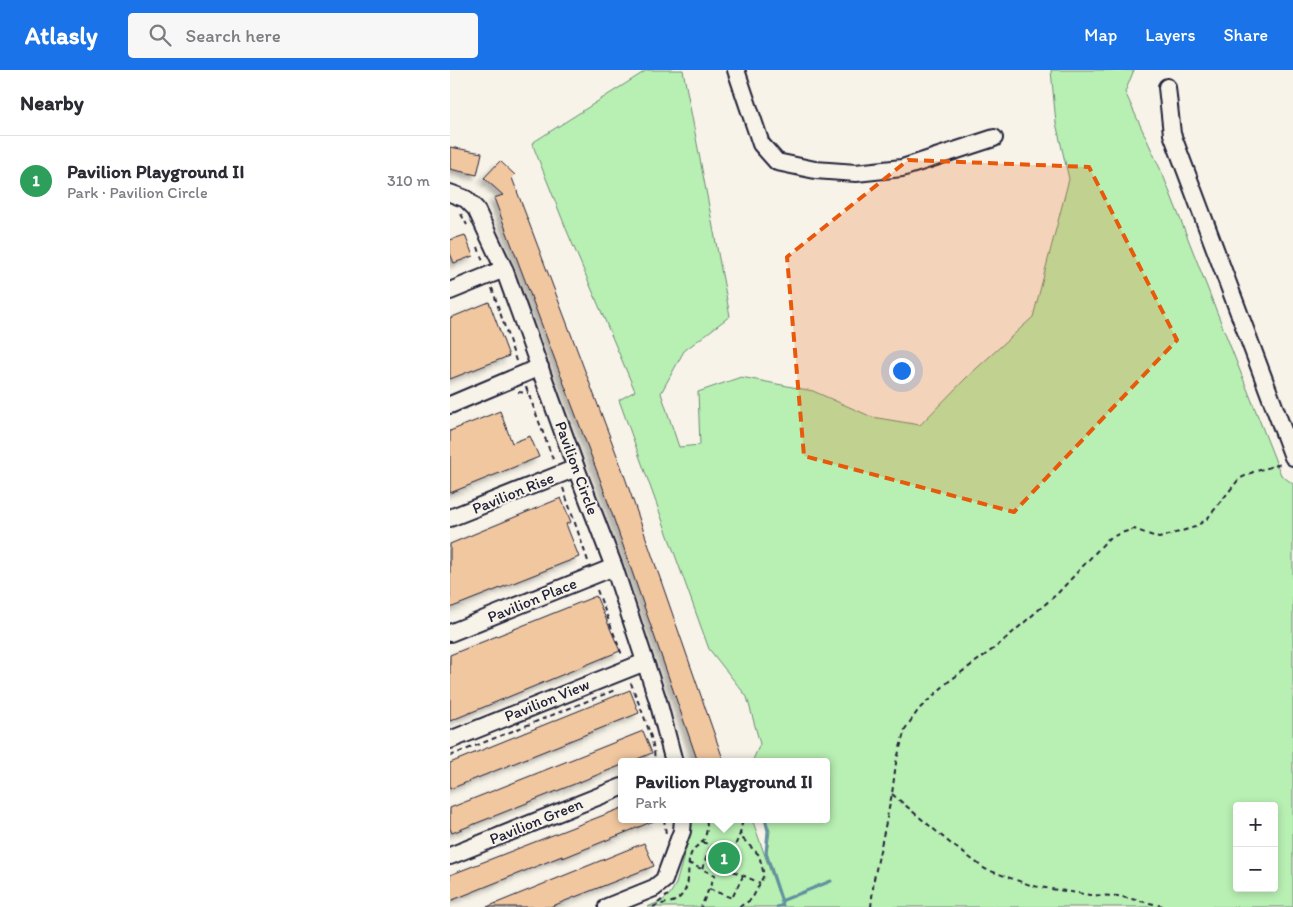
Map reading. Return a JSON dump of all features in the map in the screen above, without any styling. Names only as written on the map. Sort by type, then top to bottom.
[{"type":"street","points":[[736,70],[761,144],[777,162],[815,170],[856,173],[893,169],[902,168],[994,138]]},
{"type":"street","points":[[1167,87],[1172,134],[1289,460]]},
{"type":"street","name":"Pavilion Circle","points":[[450,193],[466,199],[476,209],[504,269],[614,567],[645,662],[673,758]]},
{"type":"street","points":[[450,291],[504,269]]},
{"type":"street","points":[[450,405],[540,367]]},
{"type":"street","name":"Pavilion Rise","points":[[450,518],[576,468]]},
{"type":"street","name":"Pavilion Place","points":[[450,633],[614,567]]},
{"type":"street","name":"Pavilion View","points":[[450,740],[645,662]]},
{"type":"street","name":"Pavilion Green","points":[[450,856],[618,789]]},
{"type":"street","points":[[607,907],[654,888],[664,880],[682,831],[683,823]]},
{"type":"path","points":[[871,907],[874,879],[892,794],[896,763],[905,729],[919,709],[948,682],[996,647],[1058,593],[1108,539],[1134,529],[1160,538],[1195,527],[1208,520],[1239,479],[1253,472],[1289,460]]},
{"type":"path","points":[[450,756],[582,705],[623,687]]},
{"type":"path","points":[[892,794],[950,843],[985,869],[1033,886],[1090,895],[1118,896],[1167,907]]},
{"type":"path","points":[[664,823],[666,836]]},
{"type":"path","points":[[653,907],[677,900],[684,893],[689,879],[689,864],[693,850],[702,842],[707,828],[706,823]]},
{"type":"path","points":[[732,853],[742,823]]},
{"type":"path","points":[[740,834],[759,855],[764,875],[752,899],[740,907]]},
{"type":"path","points":[[702,842],[739,856],[733,871],[760,883]]},
{"type":"path","points":[[702,869],[711,845]]},
{"type":"path","points":[[689,864],[715,875],[701,907]]},
{"type":"path","points":[[709,889],[732,898],[743,876]]},
{"type":"highlighted area","points":[[908,160],[1089,167],[1177,340],[1014,512],[804,456],[787,257]]},
{"type":"green space","points":[[647,70],[683,70],[730,316],[684,351],[661,393],[679,447],[700,445],[698,392],[741,377],[813,391],[872,417],[920,425],[966,378],[1033,317],[1069,179],[1056,123],[1051,70],[1134,70],[1125,92],[1163,175],[1281,475],[1293,484],[1293,907],[647,907],[662,901],[670,894],[676,884],[691,831],[690,823],[753,823],[778,893],[767,853],[770,831],[767,823],[830,823],[830,758],[754,758],[760,744],[747,697],[709,649],[619,400],[635,391],[532,143]]},
{"type":"building","points":[[450,147],[482,153],[477,175],[450,169]]},
{"type":"building","points":[[500,161],[515,175],[512,178],[621,466],[723,758],[697,758],[601,482],[494,198],[503,195],[484,178]]},
{"type":"building","points":[[465,235],[473,256],[454,263],[450,253],[450,240]]},
{"type":"building","points":[[489,302],[509,356],[450,379],[450,318]]},
{"type":"building","points":[[500,411],[512,443],[530,436],[539,457],[450,493],[450,431]]},
{"type":"building","points":[[561,498],[571,522],[566,524],[579,557],[450,608],[450,544]]},
{"type":"building","points":[[596,596],[620,651],[450,721],[450,655]]},
{"type":"building","points":[[630,690],[639,713],[450,789],[450,763]]},
{"type":"building","points":[[643,731],[652,753],[640,758],[618,758],[618,767],[452,833],[450,828],[450,808]]},
{"type":"building","points":[[618,810],[618,823],[649,823],[450,901],[450,875]]},
{"type":"building","points":[[644,843],[654,866],[550,907],[487,907]]},
{"type":"waterway","points":[[766,823],[768,831],[766,853],[782,902]]},
{"type":"waterway","points":[[781,901],[831,881]]},
{"type":"waterway","points":[[777,907],[783,905],[782,903]]},
{"type":"place","name":"Pavilion Playground II","points":[[724,858]]}]
